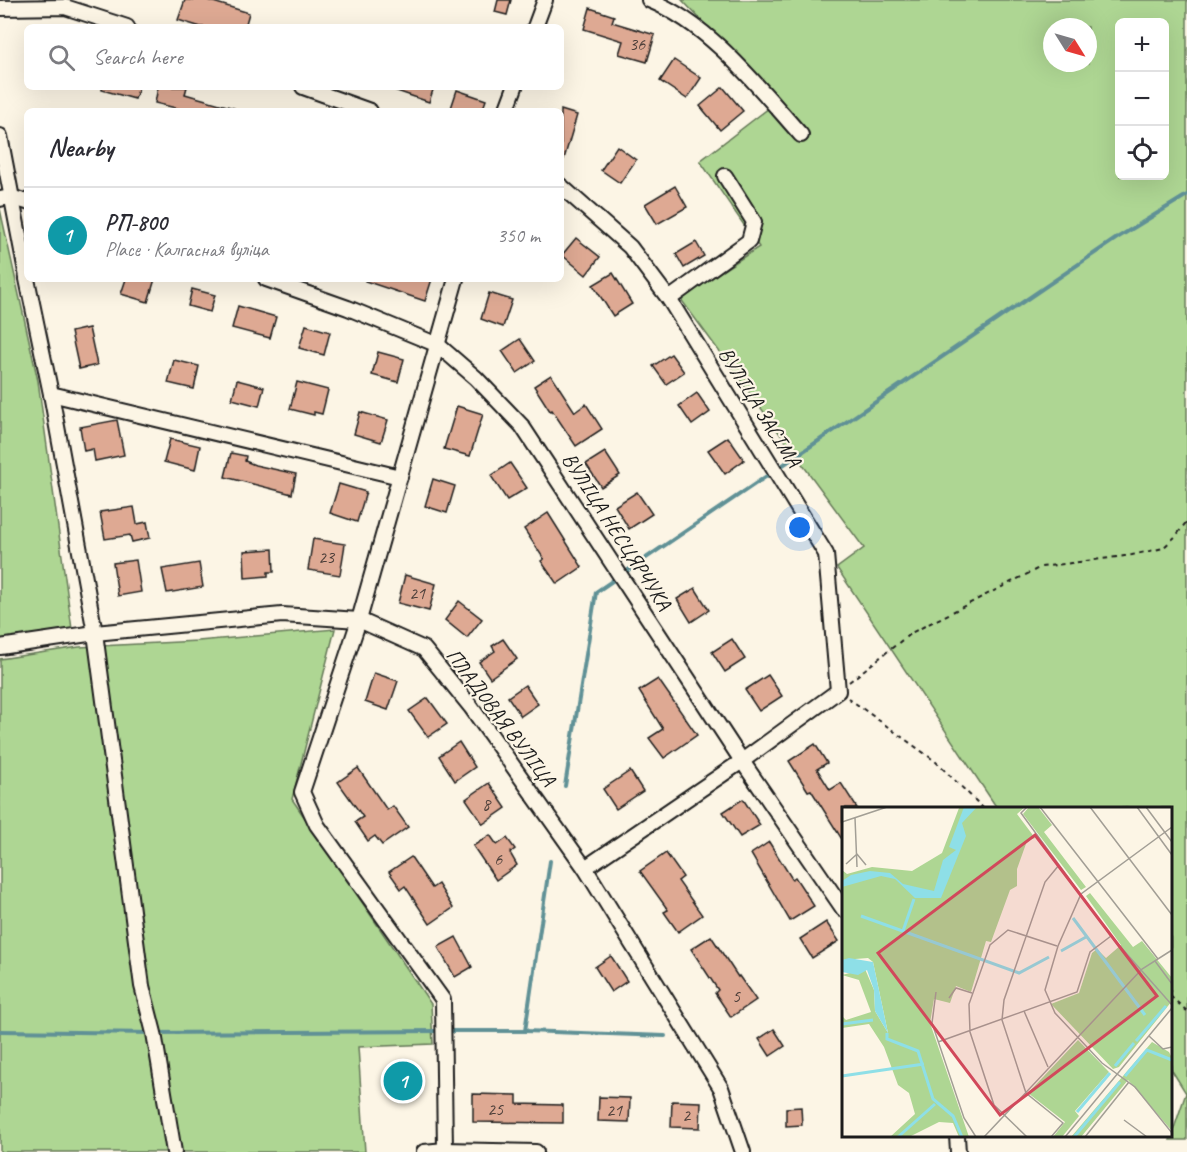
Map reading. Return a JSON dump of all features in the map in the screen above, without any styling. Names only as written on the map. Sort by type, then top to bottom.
[{"type":"street","points":[[537,24],[545,0]]},
{"type":"street","points":[[649,0],[670,8],[733,58],[801,135]]},
{"type":"street","points":[[0,8],[65,6],[118,24]]},
{"type":"street","points":[[311,90],[362,108]]},
{"type":"street","points":[[507,108],[514,90]]},
{"type":"street","points":[[0,136],[5,198],[24,267]]},
{"type":"street","points":[[669,298],[749,241],[754,222],[726,176]]},
{"type":"street","name":"ВУЛІЦА ЗАСІМА","points":[[564,189],[630,247],[669,298],[826,554],[838,691]]},
{"type":"street","points":[[5,198],[24,201]]},
{"type":"street","points":[[28,282],[95,633],[142,986],[154,1033],[174,1152]]},
{"type":"street","name":"ВУЛІЦА НЕСЦЯРЧУКА","points":[[274,282],[348,308],[438,345],[476,378],[522,426],[742,761],[842,909]]},
{"type":"street","points":[[445,1150],[443,999],[317,825],[302,792],[359,620],[455,282]]},
{"type":"street","points":[[51,394],[400,477]]},
{"type":"street","name":"ПЛАДОВАЯ ВУЛІЦА","points":[[0,647],[95,633],[282,615],[359,620],[424,649],[471,707],[585,868],[721,1088],[743,1152]]},
{"type":"street","points":[[585,868],[742,761],[838,691]]},
{"type":"street","points":[[957,1137],[958,1152]]},
{"type":"street","points":[[424,1152],[445,1150],[536,1152]]},
{"type":"path","points":[[981,807],[935,761],[838,691],[911,633],[1041,567],[1132,555],[1163,548],[1187,521]]},
{"type":"path","points":[[1172,998],[1187,1011]]},
{"type":"green space","points":[[682,0],[1187,0],[1187,1140],[1170,1140],[1186,1093],[1172,1071],[1172,807],[996,807],[837,568],[864,548],[680,298],[759,247],[700,161],[778,101]]},
{"type":"green space","points":[[0,209],[38,381],[72,629],[0,639]]},
{"type":"green space","points":[[335,629],[292,799],[431,1004],[433,1044],[358,1047],[365,1152],[0,1152],[0,659],[79,647],[198,641]]},
{"type":"building","points":[[185,0],[207,0],[249,13],[246,24],[191,24],[178,20]]},
{"type":"building","points":[[498,0],[511,0],[507,15],[495,12]]},
{"type":"building","points":[[590,8],[614,16],[612,22],[655,35],[647,62],[619,54],[623,41],[584,29]]},
{"type":"building","points":[[674,60],[701,78],[687,99],[660,81]]},
{"type":"building","points":[[723,87],[743,111],[720,130],[700,106]]},
{"type":"building","points":[[102,90],[138,90],[135,99]]},
{"type":"building","points":[[157,90],[186,90],[185,94],[234,108],[176,108],[155,103]]},
{"type":"building","points":[[394,90],[433,90],[429,102]]},
{"type":"building","points":[[457,90],[486,100],[483,108],[451,108]]},
{"type":"building","points":[[564,111],[577,115],[564,159]]},
{"type":"building","points":[[617,146],[636,160],[620,183],[601,170]]},
{"type":"building","points":[[675,186],[687,207],[657,224],[645,204]]},
{"type":"building","points":[[576,238],[600,257],[586,275],[564,257],[564,253]]},
{"type":"building","points":[[696,242],[704,256],[684,268],[676,254]]},
{"type":"building","points":[[613,273],[632,304],[613,316],[593,285]]},
{"type":"building","points":[[125,282],[154,282],[148,302],[121,294]]},
{"type":"building","points":[[368,282],[431,282],[425,301]]},
{"type":"building","points":[[192,289],[215,295],[210,312],[188,306]]},
{"type":"building","points":[[489,293],[512,300],[503,327],[481,319]]},
{"type":"building","points":[[238,306],[276,317],[270,338],[232,328]]},
{"type":"building","points":[[306,325],[330,332],[324,355],[299,348]]},
{"type":"building","points":[[89,328],[97,365],[79,369],[71,332]]},
{"type":"building","points":[[520,339],[535,361],[517,373],[502,351]]},
{"type":"building","points":[[378,352],[404,359],[398,382],[372,375]]},
{"type":"building","points":[[671,354],[684,372],[666,384],[653,366]]},
{"type":"building","points":[[174,360],[199,366],[194,389],[168,383]]},
{"type":"building","points":[[551,375],[575,412],[586,404],[602,429],[576,446],[534,386]]},
{"type":"building","points":[[237,380],[264,387],[259,406],[232,399]]},
{"type":"building","points":[[297,382],[328,390],[322,414],[314,412],[314,415],[290,409]]},
{"type":"building","points":[[697,393],[710,412],[692,425],[679,406]]},
{"type":"building","points":[[457,406],[483,414],[470,456],[444,449]]},
{"type":"building","points":[[360,412],[388,420],[381,442],[354,434]]},
{"type":"building","points":[[117,420],[124,455],[95,461],[93,449],[84,451],[80,427]]},
{"type":"building","points":[[728,437],[744,460],[725,474],[708,450]]},
{"type":"building","points":[[170,439],[200,446],[195,470],[164,462]]},
{"type":"building","points":[[605,452],[620,475],[601,487],[586,464]]},
{"type":"building","points":[[231,453],[246,456],[245,461],[255,465],[296,474],[292,494],[225,477]]},
{"type":"building","points":[[510,463],[527,488],[507,500],[491,476]]},
{"type":"building","points":[[433,479],[455,486],[447,513],[425,506]]},
{"type":"building","points":[[339,484],[366,492],[357,522],[330,513]]},
{"type":"building","points":[[637,492],[652,514],[629,529],[615,506]]},
{"type":"building","points":[[134,507],[137,524],[147,522],[150,538],[132,542],[130,535],[105,539],[100,512]]},
{"type":"building","points":[[548,513],[582,567],[557,584],[541,561],[544,559],[524,529]]},
{"type":"building","points":[[313,539],[345,544],[340,575],[308,570]]},
{"type":"building","points":[[273,549],[274,572],[268,572],[268,576],[245,578],[244,551]]},
{"type":"building","points":[[136,560],[141,592],[118,596],[113,563]]},
{"type":"building","points":[[199,563],[203,587],[167,593],[162,569]]},
{"type":"building","points":[[405,575],[436,584],[429,611],[398,603]]},
{"type":"building","points":[[695,588],[709,610],[691,622],[677,599]]},
{"type":"building","points":[[459,601],[482,619],[467,638],[445,620]]},
{"type":"building","points":[[503,639],[517,659],[490,678],[479,662],[495,651],[492,646]]},
{"type":"building","points":[[732,639],[745,659],[725,672],[712,652]]},
{"type":"building","points":[[374,673],[398,681],[388,710],[365,702]]},
{"type":"building","points":[[768,675],[782,696],[759,711],[745,690]]},
{"type":"building","points":[[658,679],[697,735],[664,758],[649,738],[663,729],[639,691]]},
{"type":"building","points":[[525,685],[538,704],[521,716],[508,697]]},
{"type":"building","points":[[428,698],[447,724],[428,737],[409,711]]},
{"type":"building","points":[[459,742],[475,767],[455,781],[439,756]]},
{"type":"building","points":[[815,744],[827,763],[817,769],[830,790],[841,783],[856,807],[842,807],[842,839],[811,790],[808,791],[789,761]]},
{"type":"building","points":[[358,768],[387,810],[393,806],[408,827],[382,845],[375,836],[368,841],[355,822],[363,817],[338,782]]},
{"type":"building","points":[[630,771],[643,791],[616,809],[603,789]]},
{"type":"building","points":[[489,783],[506,808],[483,824],[466,799]]},
{"type":"building","points":[[743,799],[760,825],[740,837],[723,812]]},
{"type":"building","points":[[490,835],[497,845],[507,838],[515,849],[510,853],[517,865],[496,880],[473,846]]},
{"type":"building","points":[[769,842],[792,879],[795,877],[814,906],[790,921],[751,854]]},
{"type":"building","points":[[666,853],[683,877],[678,881],[702,915],[678,932],[664,912],[668,910],[640,871]]},
{"type":"building","points":[[411,857],[432,888],[438,884],[453,908],[430,924],[405,886],[401,889],[389,872]]},
{"type":"building","points":[[826,922],[839,941],[812,958],[800,939]]},
{"type":"building","points":[[711,936],[756,1000],[731,1017],[715,993],[718,990],[691,949]]},
{"type":"building","points":[[456,937],[472,967],[455,977],[438,947]]},
{"type":"building","points":[[611,956],[627,981],[611,992],[595,967]]},
{"type":"building","points":[[774,1029],[785,1046],[770,1056],[759,1039]]},
{"type":"building","points":[[417,1070],[417,1091],[389,1091],[388,1071]]},
{"type":"building","points":[[473,1094],[517,1095],[517,1104],[563,1105],[563,1123],[473,1122]]},
{"type":"building","points":[[599,1097],[630,1098],[629,1122],[598,1121]]},
{"type":"building","points":[[672,1101],[701,1102],[700,1128],[671,1127]]},
{"type":"building","points":[[801,1107],[802,1125],[786,1126],[786,1108]]},
{"type":"waterway","points":[[565,786],[596,592],[1117,238],[1187,195]]},
{"type":"waterway","points":[[525,1031],[550,861]]},
{"type":"waterway","points":[[0,1031],[154,1033],[439,1031]]},
{"type":"waterway","points":[[447,1031],[665,1036]]},
{"type":"place","name":"РП-800","points":[[403,1081]]}]
